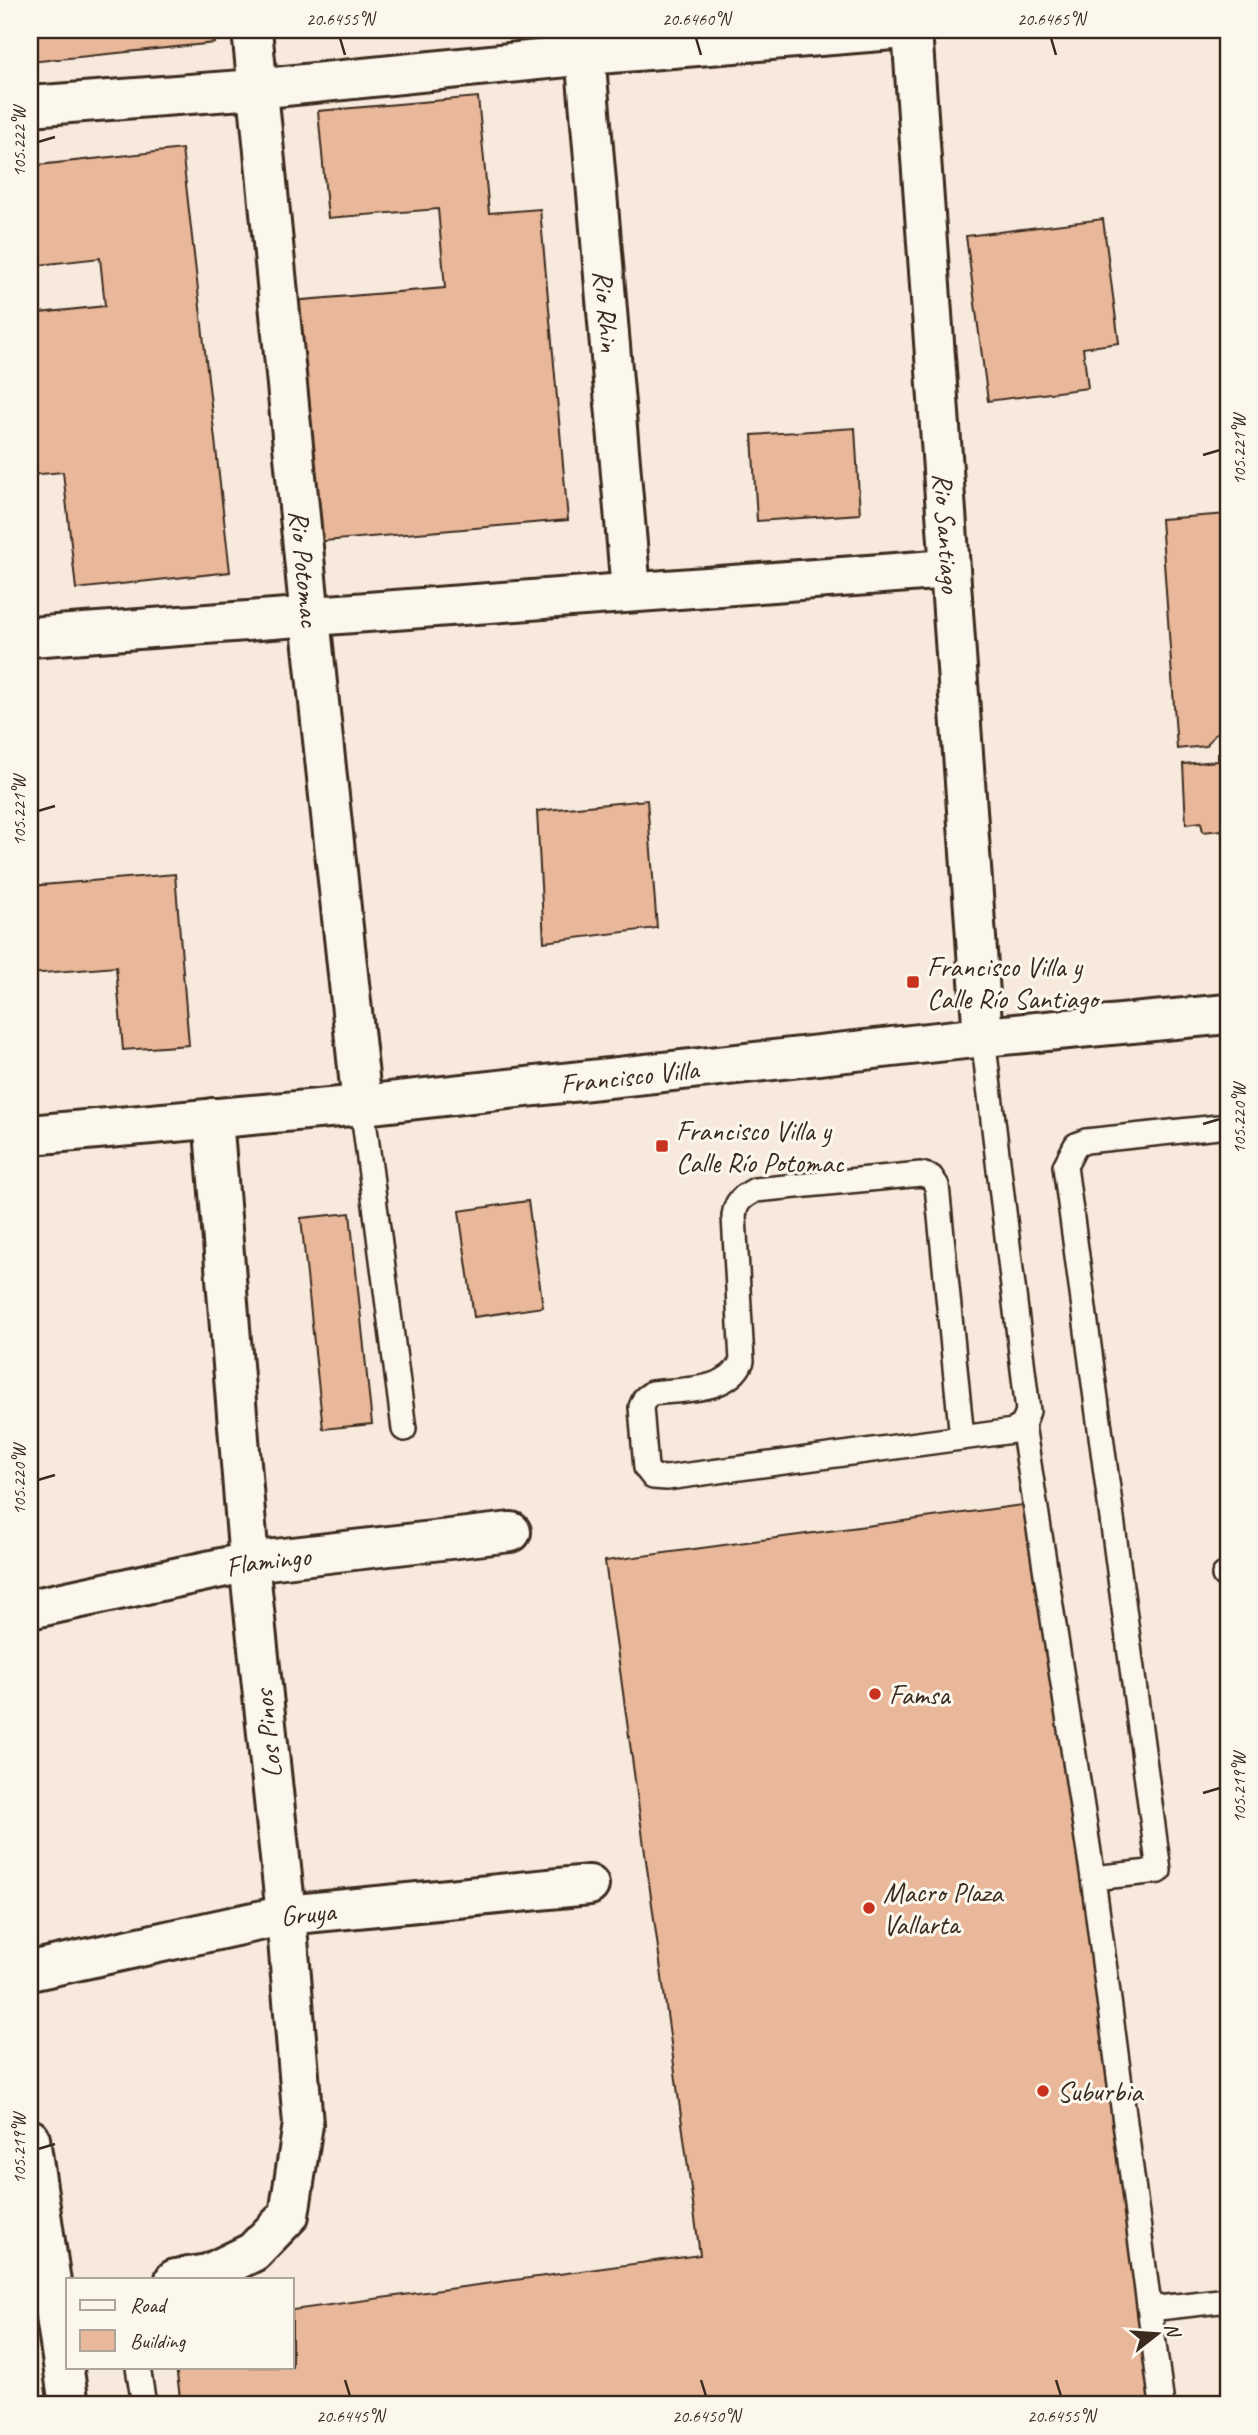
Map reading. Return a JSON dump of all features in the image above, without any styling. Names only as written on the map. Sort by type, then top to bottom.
[{"type":"street","name":"Rio Potomac","points":[[251,30],[362,1105]]},
{"type":"street","points":[[30,106],[256,89],[584,42],[892,30]]},
{"type":"street","name":"Rio Santiago","points":[[912,30],[983,1037]]},
{"type":"street","name":"Rio Rhin","points":[[584,42],[631,591]]},
{"type":"street","points":[[30,637],[950,569]]},
{"type":"street","name":"Francisco Villa","points":[[30,1135],[362,1105],[983,1037],[1228,1014]]},
{"type":"street","name":"Los Pinos","points":[[182,2278],[208,2274],[253,2252],[289,2215],[303,2124],[286,1915],[249,1562],[213,1118]]},
{"type":"street","name":"Flamingo","points":[[30,1609],[249,1562],[511,1532]]},
{"type":"street","name":"Gruya","points":[[30,1971],[286,1915],[589,1885]]},
{"type":"street","points":[[30,2138],[50,2298],[69,2405]]},
{"type":"lane","points":[[983,1037],[1028,1411],[1023,1425],[1093,1878],[1162,2405]]},
{"type":"lane","points":[[362,1105],[404,1429]]},
{"type":"lane","points":[[1093,1878],[1158,1871],[1065,1166],[1076,1145],[1086,1140],[1228,1126]]},
{"type":"lane","points":[[961,1438],[937,1186],[932,1177],[921,1174],[755,1190],[740,1198],[734,1216],[742,1362],[737,1373],[728,1381],[652,1393],[645,1398],[641,1407],[646,1468],[653,1477],[667,1478],[1013,1431],[1023,1425]]},
{"type":"lane","points":[[1150,2309],[1228,2300]]},
{"type":"lane","points":[[138,2368],[144,2405]]},
{"type":"building","points":[[30,30],[214,30],[215,43],[30,62]]},
{"type":"building","points":[[478,97],[489,213],[540,209],[568,520],[313,542],[291,301],[445,288],[438,209],[328,218],[318,111]]},
{"type":"building","points":[[182,149],[230,572],[76,589],[63,472],[30,475],[30,314],[105,306],[100,258],[30,266],[30,166]]},
{"type":"building","points":[[1103,219],[1119,343],[1083,348],[1088,388],[988,401],[966,236]]},
{"type":"building","points":[[855,428],[860,514],[757,521],[752,435]]},
{"type":"building","points":[[1228,514],[1228,732],[1216,733],[1206,746],[1177,749],[1161,519]]},
{"type":"building","points":[[1228,753],[1228,836],[1223,837],[1222,830],[1203,832],[1201,822],[1186,824],[1183,764],[1218,761],[1218,754]]},
{"type":"building","points":[[647,800],[657,928],[544,942],[537,811]]},
{"type":"building","points":[[175,874],[189,1045],[123,1050],[116,967],[30,974],[30,886]]},
{"type":"building","points":[[528,1201],[543,1307],[474,1317],[459,1211]]},
{"type":"building","points":[[350,1213],[372,1424],[323,1429],[301,1218]]},
{"type":"building","name":"Macro Plaza Vallarta","points":[[1030,1504],[1153,2405],[181,2405],[176,2368],[294,2368],[294,2310],[700,2255],[605,1561]]},
{"type":"place","name":"Francisco Villa y Calle Río Santiago","points":[[913,982]]},
{"type":"place","name":"Francisco Villa y Calle Río Potomac","points":[[662,1146]]},
{"type":"place","name":"Famsa","points":[[875,1694]]},
{"type":"place","name":"Macro Plaza Vallarta","points":[[869,1908]]},
{"type":"place","name":"Suburbia","points":[[1043,2091]]}]
